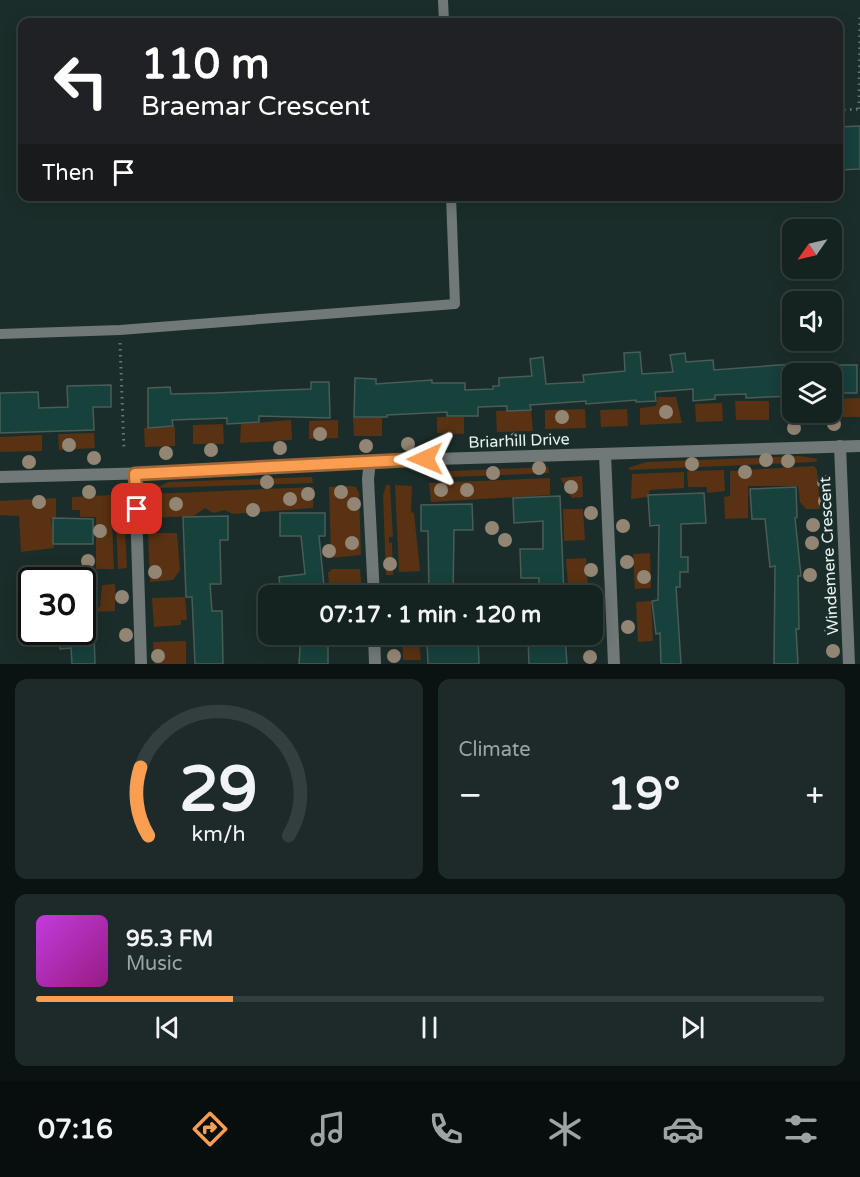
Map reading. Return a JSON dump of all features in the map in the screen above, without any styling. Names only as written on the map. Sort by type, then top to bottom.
[{"type":"street","name":"Windemere Crescent","points":[[840,446],[849,664]]},
{"type":"street","name":"Briarhill Drive","points":[[0,477],[135,474],[370,461],[860,446]]},
{"type":"street","points":[[605,454],[614,664]]},
{"type":"street","points":[[370,461],[368,479],[373,585]]},
{"type":"street","points":[[135,474],[141,664]]},
{"type":"street","points":[[375,645],[375,664]]},
{"type":"lane","points":[[443,0],[444,18]]},
{"type":"lane","points":[[0,334],[120,330],[455,304],[451,201]]},
{"type":"path","points":[[843,110],[860,109],[860,16]]},
{"type":"path","points":[[120,330],[124,450]]},
{"type":"shaded area","points":[[658,397],[676,397],[682,423],[640,425],[640,408],[656,406]]},
{"type":"shaded area","points":[[860,398],[860,417],[842,417],[842,399]]},
{"type":"shaded area","points":[[735,401],[769,401],[769,420],[736,420]]},
{"type":"shaded area","points":[[722,403],[723,421],[696,422],[695,404]]},
{"type":"shaded area","points":[[585,409],[586,428],[545,429],[545,410]]},
{"type":"shaded area","points":[[627,409],[628,426],[601,427],[600,410]]},
{"type":"shaded area","points":[[531,410],[533,431],[497,432],[496,411]]},
{"type":"shaded area","points":[[437,417],[464,417],[464,434],[437,433]]},
{"type":"shaded area","points":[[353,418],[382,418],[382,436],[354,436]]},
{"type":"shaded area","points":[[291,420],[292,440],[240,443],[241,424]]},
{"type":"shaded area","points":[[338,420],[338,438],[309,439],[309,421]]},
{"type":"shaded area","points":[[223,424],[224,444],[193,444],[193,425]]},
{"type":"shaded area","points":[[175,427],[175,446],[145,447],[144,428]]},
{"type":"shaded area","points":[[94,433],[95,448],[59,450],[58,434]]},
{"type":"shaded area","points":[[42,435],[42,451],[0,452],[0,437]]},
{"type":"shaded area","points":[[800,456],[818,459],[815,462],[630,470],[628,468],[646,462]]},
{"type":"shaded area","points":[[814,466],[817,470],[820,509],[806,509],[800,502],[798,486],[748,486],[748,518],[725,519],[724,497],[730,496],[730,471]]},
{"type":"shaded area","points":[[548,467],[549,473],[429,478],[430,472]]},
{"type":"shaded area","points":[[724,470],[725,491],[707,493],[707,487],[688,487],[687,471]]},
{"type":"shaded area","points":[[684,472],[684,488],[650,490],[647,497],[631,499],[632,474]]},
{"type":"shaded area","points":[[582,476],[583,497],[572,498],[560,478]]},
{"type":"shaded area","points":[[312,477],[313,483],[156,488],[168,482]]},
{"type":"shaded area","points":[[550,478],[550,495],[431,502],[429,483]]},
{"type":"shaded area","points":[[386,485],[390,485],[393,537],[389,537],[389,542],[392,543],[393,575],[386,575],[383,496]]},
{"type":"shaded area","points":[[395,485],[412,486],[411,512],[414,513],[420,571],[399,572]]},
{"type":"shaded area","points":[[314,487],[313,508],[233,514],[225,510],[213,513],[205,508],[194,516],[148,518],[149,498],[152,494]]},
{"type":"shaded area","points":[[329,487],[356,487],[359,493],[361,555],[331,558]]},
{"type":"shaded area","points":[[111,495],[114,569],[96,569],[96,517],[80,517],[80,510],[72,510],[72,497]]},
{"type":"shaded area","points":[[120,497],[124,510],[127,568],[118,569],[115,500]]},
{"type":"shaded area","points":[[56,498],[56,518],[51,519],[54,548],[21,552],[19,516],[0,515],[0,501]]},
{"type":"shaded area","points":[[563,509],[583,509],[585,540],[564,541]]},
{"type":"shaded area","points":[[148,533],[177,533],[180,570],[173,580],[150,582]]},
{"type":"shaded area","points":[[650,553],[651,588],[635,589],[633,554]]},
{"type":"shaded area","points":[[586,558],[588,584],[568,585],[566,559]]},
{"type":"shaded area","points":[[332,569],[360,569],[361,585],[329,585],[328,573]]},
{"type":"shaded area","points":[[115,584],[115,611],[96,612],[96,608],[100,607],[102,585]]},
{"type":"shaded area","points":[[185,597],[187,620],[181,620],[181,625],[154,627],[152,598]]},
{"type":"shaded area","points":[[651,601],[653,641],[638,642],[636,602]]},
{"type":"shaded area","points":[[186,641],[186,664],[154,664],[153,642]]},
{"type":"shaded area","points":[[334,645],[366,645],[334,647]]},
{"type":"shaded area","points":[[402,645],[419,645],[421,660],[403,660]]},
{"type":"building","points":[[860,126],[860,169],[843,170],[843,127]]},
{"type":"building","points":[[640,352],[642,374],[673,372],[670,355],[685,353],[686,362],[713,360],[714,370],[782,365],[782,396],[746,398],[746,394],[715,395],[715,399],[693,401],[693,389],[655,392],[656,401],[636,402],[636,400],[586,404],[586,401],[530,405],[531,410],[507,411],[507,406],[478,407],[478,416],[447,416],[447,412],[354,417],[355,378],[376,379],[376,384],[432,380],[432,383],[465,383],[465,390],[493,389],[493,386],[499,386],[499,378],[532,376],[530,359],[543,357],[546,384],[584,382],[583,375],[625,371],[624,353]]},
{"type":"building","points":[[842,365],[857,365],[857,393],[842,393]]},
{"type":"building","points":[[311,382],[329,382],[330,418],[259,416],[259,422],[227,424],[227,418],[172,420],[173,426],[148,428],[148,388],[170,387],[171,394],[214,393],[311,389]]},
{"type":"building","points":[[111,385],[111,407],[93,407],[94,430],[0,433],[0,393],[38,392],[39,408],[68,407],[67,386]]},
{"type":"building","points":[[796,487],[797,517],[795,518],[801,576],[798,576],[799,629],[796,629],[798,664],[774,664],[775,566],[770,567],[765,519],[752,519],[750,489]]},
{"type":"building","points":[[704,493],[706,523],[681,524],[681,557],[688,557],[688,572],[680,572],[680,587],[676,587],[681,664],[661,664],[660,633],[656,634],[652,601],[658,600],[659,525],[650,526],[648,495]]},
{"type":"building","points":[[560,496],[564,585],[539,585],[539,578],[521,578],[520,549],[543,549],[543,521],[514,523],[513,498]]},
{"type":"building","points":[[472,504],[473,530],[454,530],[453,585],[429,585],[428,531],[421,531],[421,505]]},
{"type":"building","points":[[280,513],[325,513],[325,536],[319,536],[324,585],[280,585],[279,577],[305,574],[301,536],[280,536]]},
{"type":"building","points":[[228,516],[228,540],[220,540],[221,584],[210,584],[212,611],[222,611],[223,664],[195,664],[192,597],[186,597],[183,517]]},
{"type":"building","points":[[53,518],[93,519],[93,544],[53,544]]},
{"type":"building","points":[[60,645],[94,645],[95,664],[72,664],[71,648],[60,649]]},
{"type":"building","points":[[300,645],[328,645],[328,664],[299,664]]},
{"type":"building","points":[[427,645],[478,645],[479,664],[428,664]]},
{"type":"building","points":[[528,645],[566,645],[567,664],[529,664]]},
{"type":"route","points":[[137,509],[135,474],[425,459]]}]
